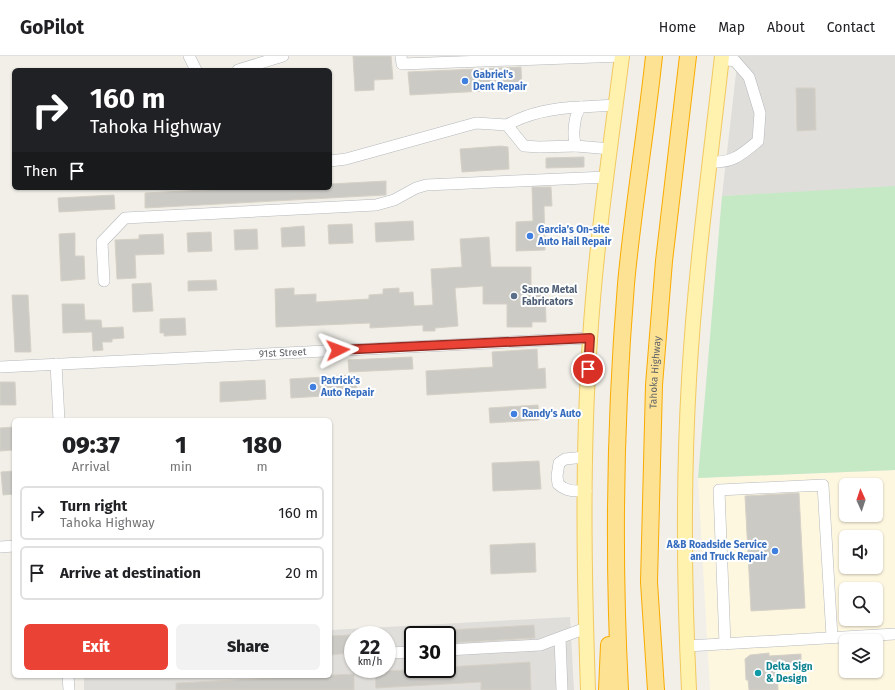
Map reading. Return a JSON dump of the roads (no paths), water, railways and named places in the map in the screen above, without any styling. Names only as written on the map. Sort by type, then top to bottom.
[{"type":"highway","points":[[607,690],[616,541],[622,354],[626,283],[654,56]]},
{"type":"highway","name":"Tahoka Highway","points":[[656,690],[649,569],[654,385],[664,262],[688,56]]},
{"type":"highway","points":[[616,541],[620,690]]},
{"type":"highway","points":[[649,569],[667,690]]},
{"type":"main road","points":[[588,690],[584,567],[590,338],[607,177],[622,56]]},
{"type":"main road","points":[[689,690],[684,498],[689,381],[693,324],[722,57]]},
{"type":"street","points":[[189,56],[195,68]]},
{"type":"street","points":[[244,68],[283,56]]},
{"type":"street","points":[[401,56],[402,64],[524,58],[622,56]]},
{"type":"street","points":[[711,162],[723,163],[738,157],[758,141],[760,113],[749,77],[735,61],[722,57]]},
{"type":"street","points":[[332,161],[346,159],[476,123],[507,125],[522,116],[545,110],[616,105]]},
{"type":"street","points":[[576,146],[574,141],[577,111],[580,107]]},
{"type":"street","points":[[507,125],[524,146],[539,148],[576,146],[611,148]]},
{"type":"street","points":[[104,281],[102,242],[125,218],[376,205],[394,200],[416,188],[426,185],[607,177]]},
{"type":"street","name":"91st Street","points":[[0,367],[590,338]]},
{"type":"street","points":[[56,364],[59,418]]},
{"type":"street","points":[[586,457],[565,459],[559,463],[557,476],[558,484],[568,492],[586,491]]},
{"type":"street","points":[[725,644],[719,490],[822,484],[832,637]]},
{"type":"street","points":[[0,547],[12,546]]},
{"type":"street","points":[[456,650],[540,646],[586,628]]},
{"type":"street","points":[[687,646],[895,634]]},
{"type":"street","points":[[560,638],[562,690]]},
{"type":"street","points":[[68,678],[69,690]]},
{"type":"place","name":"Gabriel's Dent Repair","points":[[465,81]]},
{"type":"place","name":"Garcia’s On-site Auto Hail Repair","points":[[530,236]]},
{"type":"place","name":"Sanco Metal Fabricators","points":[[514,296]]},
{"type":"place","name":"Patrick's Auto Repair","points":[[313,387]]},
{"type":"place","name":"Randy's Auto","points":[[514,414]]},
{"type":"place","name":"A&B Roadside Service and Truck Repair","points":[[775,551]]},
{"type":"place","name":"Delta Sign & Design","points":[[758,673]]}]
